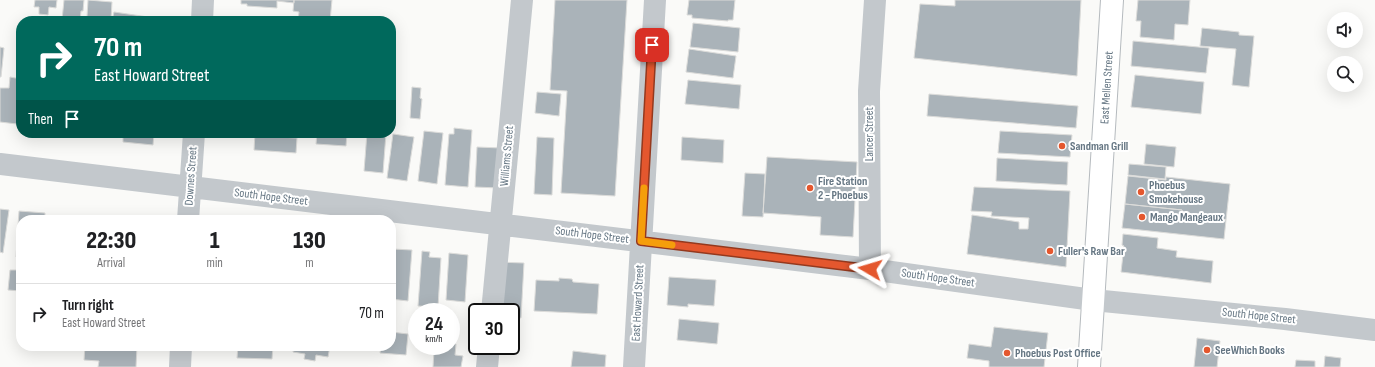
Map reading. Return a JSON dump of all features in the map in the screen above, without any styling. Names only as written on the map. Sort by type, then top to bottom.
[{"type":"main road","name":"East Mellen Street","points":[[1089,367],[1112,0]]},
{"type":"street","points":[[202,16],[203,0]]},
{"type":"street","name":"Williams Street","points":[[493,303],[522,0]]},
{"type":"street","name":"East Howard Street","points":[[634,367],[655,0]]},
{"type":"street","name":"Lancer Street","points":[[870,269],[869,91],[875,0]]},
{"type":"street","name":"Downes Street","points":[[188,215],[194,138]]},
{"type":"street","name":"South Hope Street","points":[[0,164],[870,269],[1093,300],[1285,319],[1375,330]]},
{"type":"street","points":[[180,367],[181,351]]},
{"type":"street","points":[[487,367],[488,355]]},
{"type":"building","points":[[35,0],[57,0],[56,8],[49,7],[48,15],[39,14],[39,7],[34,7]]},
{"type":"building","points":[[64,0],[84,0],[83,11],[81,11],[80,16],[62,16]]},
{"type":"building","points":[[88,0],[112,2],[111,16],[87,16]]},
{"type":"building","points":[[241,0],[294,0],[294,3],[277,1],[277,8],[247,6],[247,4],[241,4]]},
{"type":"building","points":[[294,0],[332,0],[330,16],[299,16],[299,12],[293,11]]},
{"type":"building","points":[[555,0],[627,0],[615,196],[561,193],[567,91],[550,90]]},
{"type":"building","points":[[689,0],[735,0],[733,20],[728,21],[692,18],[692,15],[687,15]]},
{"type":"building","points":[[955,0],[1081,0],[1077,76],[914,58],[920,4],[955,6]]},
{"type":"building","points":[[1138,0],[1190,0],[1188,25],[1175,24],[1174,40],[1140,37],[1141,21],[1136,21]]},
{"type":"building","points":[[114,12],[141,16],[113,16]]},
{"type":"building","points":[[693,23],[740,28],[738,52],[690,47]]},
{"type":"building","points":[[1202,28],[1239,32],[1239,35],[1254,36],[1249,87],[1232,85],[1236,49],[1200,46]]},
{"type":"building","points":[[1133,41],[1209,48],[1206,73],[1131,66]]},
{"type":"building","points":[[0,47],[4,48],[1,77],[0,77]]},
{"type":"building","points":[[689,49],[736,56],[733,78],[686,72]]},
{"type":"building","points":[[1135,75],[1204,82],[1201,114],[1131,107]]},
{"type":"building","points":[[10,77],[16,78],[16,124],[0,122],[0,88],[9,88]]},
{"type":"building","points":[[688,80],[741,85],[739,109],[685,104]]},
{"type":"building","points":[[412,87],[421,88],[420,98],[422,99],[420,119],[410,118]]},
{"type":"building","points":[[537,92],[561,94],[559,116],[535,113]]},
{"type":"building","points":[[929,94],[1078,106],[1076,128],[927,116]]},
{"type":"building","points":[[454,128],[472,130],[468,187],[445,185],[449,134],[454,134]]},
{"type":"building","points":[[424,131],[443,133],[437,184],[418,181]]},
{"type":"building","points":[[1000,131],[1072,135],[1070,157],[998,153]]},
{"type":"building","points":[[396,134],[414,137],[407,181],[387,178],[392,138],[396,138]]},
{"type":"building","points":[[537,137],[554,138],[552,195],[534,194]]},
{"type":"building","points":[[682,137],[724,140],[723,163],[681,160]]},
{"type":"building","points":[[123,138],[154,138],[153,145],[123,142]]},
{"type":"building","points":[[255,138],[297,138],[296,153],[254,150]]},
{"type":"building","points":[[317,138],[347,138],[346,146],[316,144]]},
{"type":"building","points":[[367,138],[386,138],[383,173],[364,171]]},
{"type":"building","points":[[1146,144],[1176,147],[1174,167],[1144,164]]},
{"type":"building","points":[[477,147],[501,148],[499,188],[475,187]]},
{"type":"building","name":"Fire Station 2 - Phoebus","points":[[767,157],[857,162],[853,237],[820,235],[821,217],[763,213]]},
{"type":"building","points":[[997,158],[1068,162],[1067,185],[996,181]]},
{"type":"building","points":[[1129,164],[1166,167],[1165,179],[1128,175]]},
{"type":"building","points":[[745,173],[765,174],[763,217],[742,216]]},
{"type":"building","points":[[1128,176],[1166,180],[1166,177],[1230,184],[1226,220],[1190,216],[1190,213],[1182,212],[1182,210],[1125,204]]},
{"type":"building","points":[[974,187],[1070,191],[1066,267],[967,254],[972,215],[1019,222],[1019,229],[1028,229],[1029,218],[991,216],[992,212],[971,211]]},
{"type":"building","points":[[1125,204],[1182,210],[1182,212],[1190,213],[1190,216],[1226,220],[1224,239],[1122,228]]},
{"type":"building","points":[[0,209],[9,210],[3,253],[0,252]]},
{"type":"building","points":[[19,211],[45,213],[45,215],[19,215]]},
{"type":"building","points":[[1123,234],[1158,238],[1157,248],[1177,251],[1176,257],[1213,261],[1211,283],[1121,272],[1124,246],[1122,245]]},
{"type":"building","points":[[396,249],[412,250],[408,301],[396,300]]},
{"type":"building","points":[[422,251],[430,252],[429,257],[441,258],[438,303],[418,303]]},
{"type":"building","points":[[449,253],[468,255],[465,302],[446,300]]},
{"type":"building","points":[[498,262],[524,263],[521,318],[520,303],[500,303]]},
{"type":"building","points":[[10,270],[16,270],[16,291],[8,290]]},
{"type":"building","points":[[669,277],[716,280],[714,306],[688,304],[688,307],[667,305]]},
{"type":"building","points":[[559,278],[572,279],[573,282],[599,284],[597,314],[534,311],[536,280],[559,281]]},
{"type":"building","points":[[679,319],[719,323],[717,344],[677,340]]},
{"type":"building","name":"Phoebus Post Office","points":[[994,327],[1048,333],[1044,367],[989,367],[989,361],[967,358],[969,344],[991,347]]},
{"type":"building","points":[[396,333],[408,334],[406,355],[380,353],[380,351],[396,351]]},
{"type":"building","points":[[1197,338],[1220,341],[1217,367],[1194,367]]},
{"type":"building","points":[[85,351],[137,351],[136,367],[98,367],[99,361],[84,360]]},
{"type":"building","points":[[238,351],[273,351],[272,359],[237,358]]},
{"type":"building","points":[[329,351],[328,357],[316,355],[315,361],[304,359],[305,354],[293,352]]},
{"type":"building","points":[[573,351],[606,355],[605,367],[571,367]]},
{"type":"building","points":[[434,355],[463,356],[461,367],[433,367]]},
{"type":"building","points":[[1325,356],[1341,358],[1340,367],[1324,367]]},
{"type":"building","points":[[1296,360],[1315,361],[1315,367],[1295,367]]},
{"type":"slow traffic","points":[[644,188],[641,241],[672,245]]},
{"type":"place","name":"Sandman Grill","points":[[1062,146]]},
{"type":"place","name":"Fire Station 2 - Phoebus","points":[[810,188]]},
{"type":"place","name":"Phoebus Smokehouse","points":[[1141,192]]},
{"type":"place","name":"Mango Mangeaux","points":[[1142,217]]},
{"type":"place","name":"Fuller's Raw Bar","points":[[1050,251]]},
{"type":"place","name":"SeeWhich Books","points":[[1207,350]]},
{"type":"place","name":"Phoebus Post Office","points":[[1007,353]]},
{"type":"route","points":[[652,45],[641,241],[870,269]]}]
